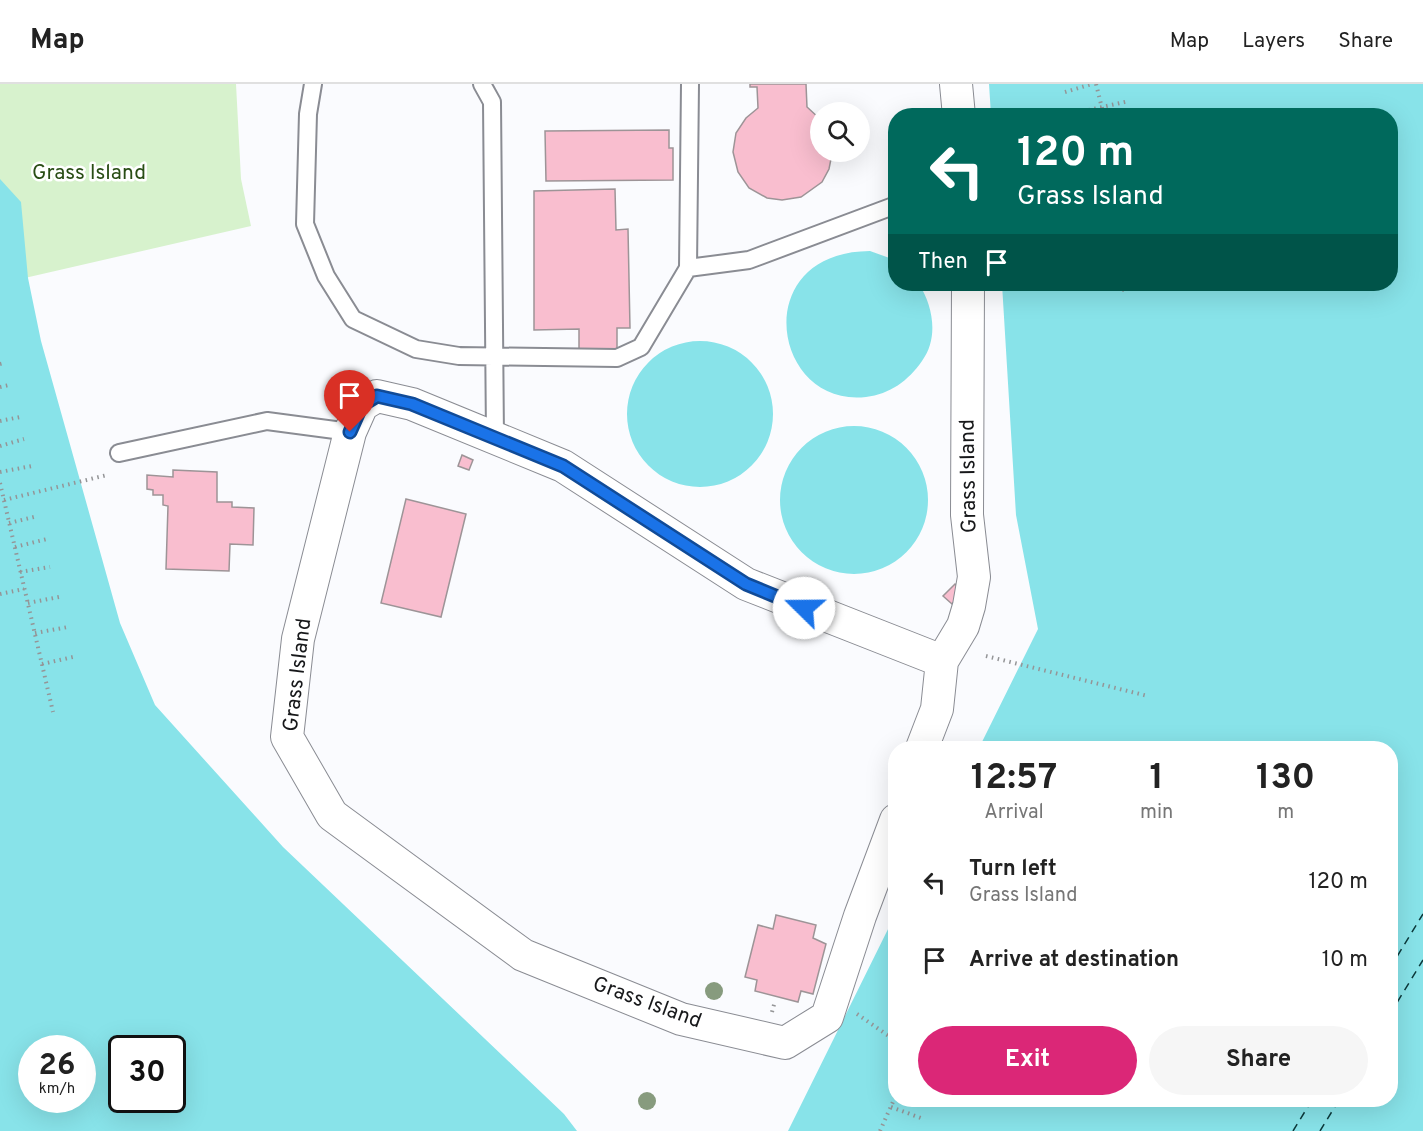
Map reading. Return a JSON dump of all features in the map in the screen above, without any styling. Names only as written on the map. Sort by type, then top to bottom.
[{"type":"street","points":[[956,84],[958,108]]},
{"type":"street","name":"Grass Island","points":[[925,741],[937,709],[942,661],[963,626],[974,577],[967,515],[968,291]]},
{"type":"street","name":"Grass Island","points":[[888,841],[860,916],[827,1017],[785,1042],[681,1019],[523,955],[332,814],[287,737],[298,639],[350,432],[362,405],[377,396],[412,404],[563,466],[746,584],[942,661]]},
{"type":"lane","points":[[313,84],[308,114],[305,224],[326,276],[353,319],[416,349],[459,356],[617,358],[641,348],[688,268],[690,84]]},
{"type":"lane","points":[[482,84],[492,102],[495,437]]},
{"type":"lane","points":[[688,268],[749,260],[888,208]]},
{"type":"lane","points":[[119,453],[267,421],[350,432]]},
{"type":"path","points":[[1065,92],[1094,84],[1102,107]]},
{"type":"path","points":[[1098,108],[1129,101]]},
{"type":"path","points":[[0,387],[9,385]]},
{"type":"path","points":[[0,421],[20,417]]},
{"type":"path","points":[[0,446],[24,439]]},
{"type":"path","points":[[0,472],[32,466]]},
{"type":"path","points":[[4,500],[107,475]]},
{"type":"path","points":[[0,483],[52,712]]},
{"type":"path","points":[[9,523],[38,516]]},
{"type":"path","points":[[15,547],[47,539]]},
{"type":"path","points":[[21,572],[50,567]]},
{"type":"path","points":[[0,594],[24,589]]},
{"type":"path","points":[[28,603],[59,597]]},
{"type":"path","points":[[35,633],[68,627]]},
{"type":"path","points":[[986,656],[1148,696]]},
{"type":"path","points":[[42,664],[73,657]]},
{"type":"path","points":[[851,1010],[888,1035]]},
{"type":"path","points":[[880,1131],[890,1107]]},
{"type":"path","points":[[893,1107],[921,1118]]},
{"type":"green space","name":"Grass Island","points":[[0,84],[236,84],[241,179],[251,226],[3,283],[0,281]]},
{"type":"water","points":[[989,84],[1423,84],[1423,1131],[788,1131],[888,929],[888,1107],[1398,1107],[1398,741],[982,741],[1038,629],[1016,515],[1002,291],[1398,291],[1398,108],[991,108]]},
{"type":"water","points":[[0,179],[21,202],[28,278],[41,341],[120,623],[155,705],[283,847],[564,1114],[577,1131],[0,1131]]},
{"type":"water","points":[[870,251],[888,257],[888,291],[923,291],[924,293],[931,312],[931,342],[917,368],[891,390],[866,397],[834,394],[810,379],[794,356],[787,328],[790,301],[804,276],[831,258]]},
{"type":"water","points":[[700,341],[728,346],[752,362],[768,386],[773,414],[768,442],[752,466],[728,482],[700,487],[672,482],[648,466],[632,442],[627,414],[632,386],[648,362],[672,346]]},
{"type":"water","points":[[854,426],[882,432],[906,448],[922,472],[928,500],[922,528],[906,552],[882,568],[854,574],[826,568],[802,552],[786,528],[780,500],[786,472],[802,448],[826,432]]},
{"type":"building","points":[[750,84],[806,84],[807,107],[810,110],[810,162],[830,162],[822,182],[801,197],[782,200],[767,198],[749,188],[738,172],[733,152],[736,133],[746,118],[758,108],[757,87],[750,87]]},
{"type":"building","points":[[669,130],[669,148],[673,148],[673,180],[546,181],[545,131]]},
{"type":"building","points":[[615,189],[616,230],[628,229],[630,328],[617,328],[617,349],[579,349],[579,329],[534,330],[534,191]]},
{"type":"building","points":[[462,455],[473,460],[469,470],[458,466]]},
{"type":"building","points":[[173,470],[217,472],[217,502],[232,502],[232,507],[254,508],[253,545],[230,544],[229,571],[166,569],[168,506],[163,505],[163,495],[153,495],[153,490],[147,489],[147,475],[173,477]]},
{"type":"building","points":[[406,499],[466,514],[441,617],[381,603]]},
{"type":"building","points":[[955,584],[963,592],[952,604],[943,596]]},
{"type":"building","points":[[776,915],[816,925],[813,938],[826,944],[813,994],[801,991],[798,1002],[755,991],[757,980],[745,977],[758,925],[773,929]]},
{"type":"ferry route","points":[[1398,955],[1423,914]]},
{"type":"ferry route","points":[[1398,1001],[1423,960]]},
{"type":"ferry route","points":[[1293,1131],[1308,1107]]},
{"type":"ferry route","points":[[1320,1131],[1335,1107]]},
{"type":"route","points":[[350,432],[362,405],[377,396],[412,404],[563,466],[746,584],[804,608]]}]
